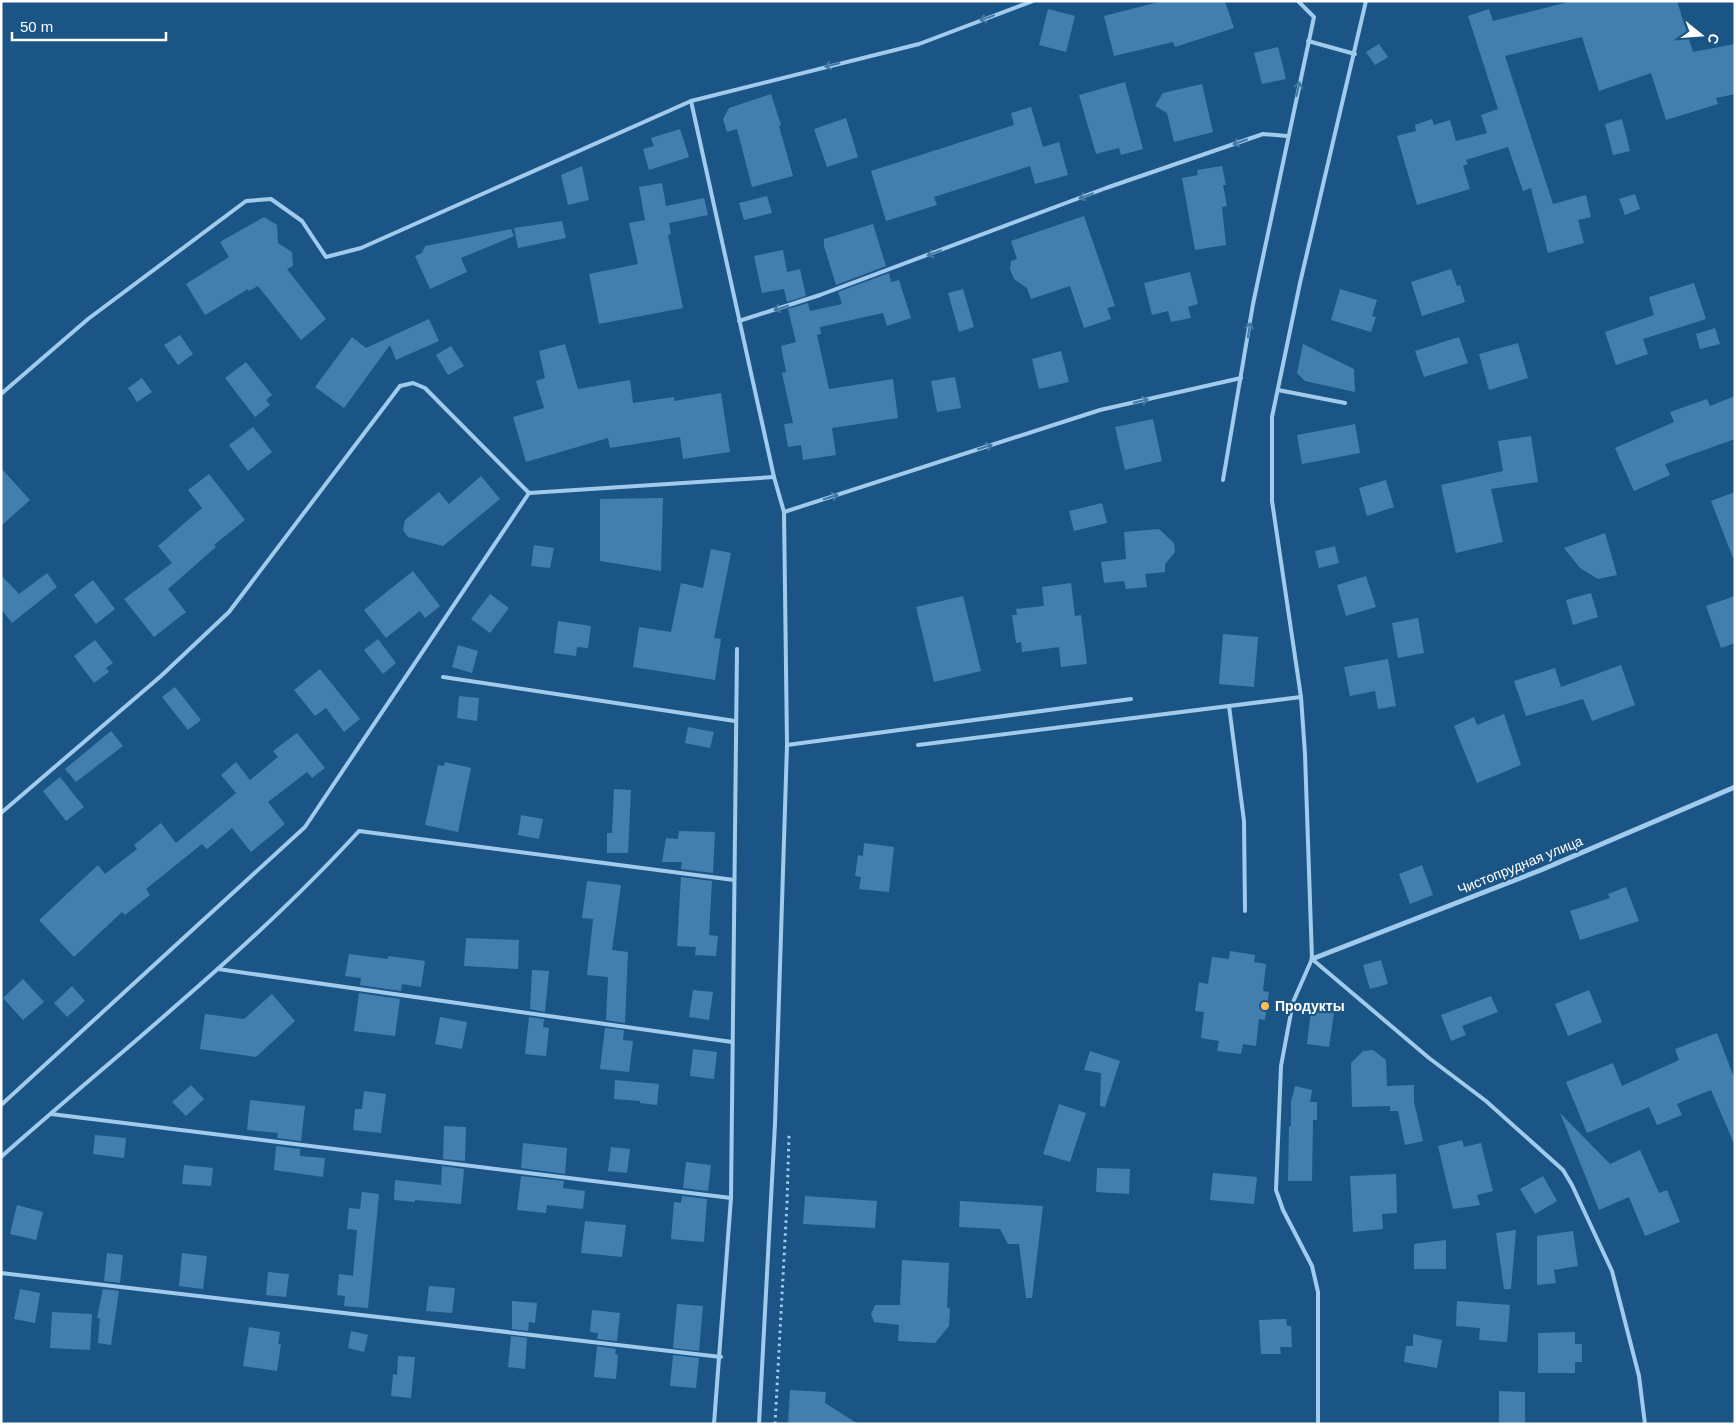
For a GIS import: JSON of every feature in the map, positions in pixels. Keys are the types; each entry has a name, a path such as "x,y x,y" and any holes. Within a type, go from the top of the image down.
{"street":[{"name":"Чистопрудная улица","path":"1312,959 1541,870 1735,786"}],"lane":[{"path":"1,394 88,319 246,201 271,200 302,221 326,257 340,254 361,248 691,101 919,44 1033,1"},
{"path":"1224,480 1253,304 1287,136 1314,17 1298,1"},
{"path":"1318,1424 1318,1292 1312,1266 1283,1210 1276,1190 1281,1066 1293,1002 1312,959 1305,754 1301,697 1272,501 1272,417 1298,290 1366,1"},
{"path":"1308,41 1355,54"},
{"path":"691,101 774,477 784,512 787,745 774,1124 759,1424"},
{"path":"739,321 820,295 1106,188 1263,134 1287,136"},
{"path":"784,512 1100,410 1241,378"},
{"path":"1,813 161,676 229,612 400,386 413,383 425,388 529,494 774,477"},
{"path":"1278,390 1344,403"},
{"path":"1,1106 305,828 529,494"},
{"path":"714,1424 732,1198 736,649"},
{"path":"443,677 735,721"},
{"path":"918,745 1301,697"},
{"path":"787,745 1131,698"},
{"path":"1228,706 1244,821 1245,911"},
{"path":"1,1157 218,969 326,867 359,831 734,880"},
{"path":"1312,959 1429,1058 1486,1101 1563,1170 1572,1185 1612,1271 1639,1376 1645,1424"},
{"path":"218,969 732,1042"},
{"path":"51,1114 732,1198"},
{"path":"1,1273 720,1357"}],"building":[{"path":"1163,1 1225,1 1234,28 1175,47 1173,42 1114,56 1104,16"},
{"path":"1572,1 1677,1 1693,52 1735,44 1735,94 1716,98 1718,104 1666,120 1651,73 1599,91 1582,37 1505,56 1553,204 1586,195 1591,217 1578,220 1584,243 1548,253 1531,188 1523,191 1508,147 1466,160 1468,164 1463,166 1470,189 1417,205 1397,136 1416,131 1415,125 1432,119 1434,125 1450,120 1456,141 1487,133 1481,115 1498,109 1468,16 1489,9 1493,21"},
{"path":"1048,9 1075,16 1066,52 1039,45"},
{"path":"1379,44 1388,57 1375,65 1366,52"},
{"path":"1278,47 1286,79 1262,84 1254,53"},
{"path":"1125,82 1143,149 1121,155 1119,148 1096,154 1079,95"},
{"path":"1202,84 1213,132 1174,142 1167,113 1155,106 1163,93"},
{"path":"771,94 781,125 779,126 793,176 752,187 737,129 727,132 723,119 729,108"},
{"path":"1031,107 1043,147 1059,142 1068,175 1035,184 1030,166 934,197 937,205 886,221 871,171 1014,125 1011,113"},
{"path":"846,118 858,157 827,167 814,129"},
{"path":"1622,119 1630,151 1613,155 1605,124"},
{"path":"680,129 689,157 649,170 643,149 654,146 651,138"},
{"path":"582,166 589,200 568,205 561,175"},
{"path":"1222,166 1226,185 1223,185 1227,206 1222,207 1226,245 1195,250 1182,178 1198,175 1197,170"},
{"path":"662,183 666,206 704,198 708,215 669,223 671,234 668,235 683,308 599,324 589,274 638,264 629,223 645,220 639,187"},
{"path":"1635,194 1640,209 1625,215 1619,199"},
{"path":"767,196 772,213 744,220 739,203"},
{"path":"1084,216 1115,306 1107,308 1111,319 1084,328 1070,286 1031,299 1027,288 1014,279 1010,269 1011,261 1017,259 1011,241"},
{"path":"264,217 277,225 278,243 292,252 293,266 287,269 326,319 301,340 258,286 249,291 248,289 205,315 186,284 229,257 220,242"},
{"path":"562,221 566,238 518,248 514,228"},
{"path":"873,224 886,266 836,285 824,246 824,239"},
{"path":"511,229 514,236 461,258 467,272 430,289 415,256 422,253 425,246"},
{"path":"783,250 787,272 800,269 806,296 787,302 784,289 762,293 754,256"},
{"path":"1451,269 1457,286 1460,285 1465,302 1422,316 1411,282"},
{"path":"1190,272 1198,304 1188,307 1191,318 1171,322 1168,311 1152,315 1144,283"},
{"path":"889,273 891,282 899,280 911,318 887,326 883,313 820,327 821,334 817,335 829,389 893,379 898,418 832,428 836,455 803,460 801,445 788,447 784,424 793,423 782,373 786,372 781,346 796,342 788,309 808,303 810,311 842,304 838,292"},
{"path":"1694,283 1706,319 1643,339 1648,354 1616,365 1605,332 1654,315 1649,297"},
{"path":"963,289 974,327 959,332 948,293"},
{"path":"1340,289 1377,300 1372,316 1376,317 1371,332 1331,320"},
{"path":"429,319 439,341 396,360 390,345 344,408 315,387 352,337 366,348"},
{"path":"1715,328 1720,344 1700,349 1696,334"},
{"path":"180,335 193,354 178,365 164,345"},
{"path":"1459,337 1468,363 1424,377 1415,351"},
{"path":"1518,343 1528,378 1489,390 1479,354"},
{"path":"565,344 578,389 630,380 633,403 674,397 674,401 721,393 730,452 683,459 680,437 610,448 608,438 526,462 513,417 544,408 536,381 545,378 539,351"},
{"path":"1303,344 1354,369 1355,392 1305,381 1297,373"},
{"path":"451,346 464,366 448,375 436,355"},
{"path":"1061,351 1069,382 1039,389 1032,359"},
{"path":"246,362 272,395 266,400 270,405 255,417 225,378"},
{"path":"955,377 961,408 937,412 931,381"},
{"path":"142,378 152,392 137,402 128,388"},
{"path":"1735,396 1735,439 1665,464 1670,475 1634,491 1615,448 1674,422 1670,412 1707,399 1710,406"},
{"path":"1153,419 1162,461 1125,470 1115,427"},
{"path":"1355,424 1360,453 1302,464 1297,435"},
{"path":"253,427 272,452 248,471 229,445"},
{"path":"1531,436 1538,482 1491,489 1503,542 1456,553 1441,485 1503,471 1498,441"},
{"path":"1,468 30,500 1,526"},
{"path":"209,474 245,520 214,545 216,547 168,589 186,612 154,637 124,599 172,563 158,546 202,508 188,490"},
{"path":"481,476 500,499 443,546 408,537 403,530 405,520 439,492 449,504"},
{"path":"1386,480 1394,507 1367,516 1359,488"},
{"path":"1735,492 1735,558 1733,558 1711,501"},
{"path":"663,498 661,571 600,561 600,499"},
{"path":"1102,503 1107,523 1074,531 1069,511"},
{"path":"1159,529 1174,543 1175,552 1165,564 1165,572 1145,574 1147,587 1126,589 1124,581 1104,583 1101,562 1126,559 1124,532"},
{"path":"1605,533 1617,575 1598,579 1580,568 1564,548"},
{"path":"534,545 554,548 550,568 531,566"},
{"path":"1335,546 1339,563 1319,568 1315,551"},
{"path":"711,549 731,553 714,638 721,639 715,680 633,667 639,627 671,632 681,583 703,588"},
{"path":"413,571 440,606 425,618 420,611 386,638 364,610"},
{"path":"47,573 57,587 12,623 1,609 1,575 19,594"},
{"path":"1366,576 1376,607 1346,616 1337,585"},
{"path":"93,580 115,609 96,624 74,595"},
{"path":"1071,583 1075,616 1081,615 1087,664 1061,667 1059,647 1022,652 1021,642 1016,643 1012,615 1017,615 1016,609 1044,606 1042,587"},
{"path":"1591,593 1598,617 1573,625 1566,600"},
{"path":"490,594 509,608 490,633 471,619"},
{"path":"963,596 981,671 934,682 916,607"},
{"path":"1735,596 1735,643 1721,648 1706,606"},
{"path":"1418,618 1424,653 1398,658 1392,623"},
{"path":"558,621 591,626 588,648 577,647 576,656 554,653"},
{"path":"1223,634 1258,637 1254,687 1219,684"},
{"path":"378,639 396,663 383,674 364,650"},
{"path":"95,640 113,663 106,668 109,672 94,683 74,656"},
{"path":"458,645 478,651 472,673 452,667"},
{"path":"1388,659 1396,706 1378,709 1375,691 1350,696 1344,667"},
{"path":"1621,665 1635,705 1592,721 1583,699 1526,716 1514,681 1555,668 1561,687"},
{"path":"320,669 360,719 344,732 326,708 315,716 294,690"},
{"path":"175,687 201,720 188,730 162,697"},
{"path":"459,696 479,698 477,721 457,718"},
{"path":"1504,714 1521,765 1477,783 1454,726 1474,717 1477,725"},
{"path":"688,727 714,732 710,748 685,743"},
{"path":"111,731 123,746 76,782 65,769"},
{"path":"297,733 325,768 312,778 307,772 268,802 285,824 251,852 232,828 207,849 202,844 146,889 150,895 125,915 122,912 74,957 39,920 98,865 105,874 137,849 134,845 161,823 176,843 236,793 221,775 236,762 250,780 278,757 273,751"},
{"path":"445,762 471,768 458,832 425,825 438,765 444,766"},
{"path":"60,777 84,807 66,821 43,791"},
{"path":"614,789 631,790 628,853 607,853 607,833 612,833"},
{"path":"521,815 543,819 539,839 518,835"},
{"path":"679,831 715,832 713,873 681,869 682,862 662,862 666,838 678,839"},
{"path":"864,843 894,847 889,892 859,889 861,877 855,876 858,855 863,856"},
{"path":"1422,865 1433,895 1410,904 1399,874"},
{"path":"681,877 712,881 709,935 718,936 716,956 695,955 696,947 677,946"},
{"path":"587,881 621,885 612,950 628,952 625,1023 606,1020 608,977 587,975 593,919 582,918"},
{"path":"1626,887 1639,921 1580,940 1570,911 1610,898 1608,894"},
{"path":"466,938 519,940 518,969 464,966"},
{"path":"1230,951 1255,955 1254,962 1266,964 1263,991 1269,992 1265,1020 1259,1019 1256,1046 1243,1044 1241,1054 1217,1051 1219,1041 1201,1038 1204,1012 1195,1011 1199,982 1208,984 1212,957 1229,959"},
{"path":"349,954 388,959 388,956 425,961 421,987 402,984 401,991 360,985 361,978 345,976"},
{"path":"1381,960 1388,984 1370,989 1363,965"},
{"path":"532,970 549,971 545,1012 530,1009"},
{"path":"23,979 44,1002 23,1020 3,998"},
{"path":"72,986 85,1001 67,1017 54,1003"},
{"path":"693,990 713,992 709,1020 689,1017"},
{"path":"1589,990 1602,1022 1568,1036 1555,1004"},
{"path":"359,993 400,999 395,1036 354,1031"},
{"path":"272,994 295,1021 256,1057 200,1049 205,1014 244,1019"},
{"path":"1491,996 1498,1012 1462,1026 1466,1035 1451,1041 1441,1015"},
{"path":"1311,1010 1334,1013 1329,1047 1307,1044"},
{"path":"440,1017 467,1022 462,1049 435,1044"},
{"path":"529,1017 544,1019 543,1027 549,1028 546,1056 525,1054"},
{"path":"605,1028 624,1030 623,1040 633,1041 629,1072 600,1069"},
{"path":"1717,1033 1735,1080 1735,1146 1711,1090 1677,1104 1682,1115 1657,1125 1649,1107 1587,1133 1566,1082 1613,1063 1622,1086 1679,1060 1675,1049"},
{"path":"693,1049 717,1052 714,1079 690,1076"},
{"path":"1373,1050 1386,1060 1387,1086 1414,1085 1414,1102 1423,1141 1405,1145 1398,1111 1390,1111 1390,1106 1352,1107 1351,1063 1363,1051"},
{"path":"1090,1051 1120,1061 1105,1107 1100,1106 1101,1073 1084,1070"},
{"path":"615,1080 659,1084 657,1105 640,1103 640,1101 614,1099"},
{"path":"191,1085 204,1099 186,1116 172,1102"},
{"path":"1295,1086 1312,1090 1310,1102 1317,1102 1317,1120 1313,1120 1312,1181 1288,1181 1289,1126 1291,1126 1291,1102"},
{"path":"364,1091 386,1094 381,1133 353,1130 355,1109 362,1109"},
{"path":"250,1100 305,1106 301,1141 277,1138 278,1133 247,1130"},
{"path":"1059,1104 1086,1113 1070,1162 1043,1154"},
{"path":"1560,1113 1610,1164 1640,1150 1659,1193 1667,1190 1680,1222 1645,1236 1629,1197 1599,1210"},
{"path":"444,1126 466,1127 465,1161 443,1159"},
{"path":"95,1135 126,1138 124,1158 93,1154"},
{"path":"1462,1140 1464,1147 1481,1143 1493,1191 1477,1195 1480,1205 1453,1209 1438,1146"},
{"path":"523,1143 567,1148 565,1174 521,1168"},
{"path":"276,1146 300,1149 300,1156 325,1158 323,1177 274,1170"},
{"path":"611,1147 630,1149 627,1173 608,1171"},
{"path":"686,1162 711,1165 708,1191 683,1188"},
{"path":"184,1165 213,1168 211,1186 182,1184"},
{"path":"442,1166 464,1169 461,1204 394,1200 395,1180 441,1185"},
{"path":"1097,1168 1130,1169 1129,1194 1096,1192"},
{"path":"1213,1173 1257,1177 1254,1204 1210,1200"},
{"path":"1396,1174 1397,1213 1382,1214 1383,1229 1353,1232 1350,1176"},
{"path":"521,1176 564,1181 563,1188 585,1191 583,1209 547,1205 546,1213 517,1210"},
{"path":"1543,1176 1557,1201 1535,1214 1520,1189"},
{"path":"362,1192 379,1194 368,1308 344,1306 345,1296 337,1295 339,1274 353,1276 357,1230 347,1229 349,1208 360,1209"},
{"path":"682,1196 707,1199 704,1242 671,1239 674,1202 681,1203"},
{"path":"805,1196 877,1201 875,1228 803,1224"},
{"path":"960,1201 1043,1206 1032,1298 1026,1298 1019,1244 1008,1244 1000,1229 959,1227"},
{"path":"17,1205 43,1212 36,1240 10,1234"},
{"path":"585,1221 626,1225 622,1257 581,1253"},
{"path":"1516,1230 1511,1289 1504,1289 1496,1233"},
{"path":"1573,1231 1578,1266 1554,1270 1556,1283 1537,1285 1537,1236"},
{"path":"1446,1240 1446,1269 1414,1269 1414,1244"},
{"path":"107,1253 123,1255 120,1283 104,1281"},
{"path":"182,1253 207,1256 203,1289 179,1286"},
{"path":"902,1260 949,1263 947,1307 950,1309 949,1326 935,1343 898,1341 899,1325 874,1322 871,1314 875,1305 900,1305"},
{"path":"268,1272 289,1274 286,1297 266,1295"},
{"path":"429,1286 455,1288 452,1313 426,1311"},
{"path":"20,1289 40,1293 35,1323 14,1319"},
{"path":"103,1289 119,1291 111,1345 98,1343 100,1318 97,1318"},
{"path":"512,1301 537,1303 535,1323 529,1322 528,1331 512,1329"},
{"path":"1457,1301 1510,1305 1507,1342 1479,1340 1480,1328 1456,1326"},
{"path":"677,1304 703,1306 699,1351 673,1348"},
{"path":"592,1310 620,1313 617,1341 597,1339 598,1333 590,1332"},
{"path":"52,1312 92,1314 90,1350 50,1348"},
{"path":"1286,1319 1287,1326 1291,1326 1292,1347 1280,1347 1281,1354 1261,1354 1259,1320"},
{"path":"249,1327 280,1332 278,1344 281,1344 277,1371 243,1366"},
{"path":"351,1331 368,1335 364,1352 348,1348"},
{"path":"1575,1332 1575,1344 1582,1344 1582,1362 1575,1362 1575,1373 1538,1373 1538,1333"},
{"path":"1413,1334 1442,1340 1437,1368 1404,1362 1406,1346 1413,1346"},
{"path":"511,1336 527,1338 525,1369 508,1367"},
{"path":"597,1346 616,1349 615,1354 618,1355 616,1379 594,1377"},
{"path":"673,1355 699,1358 696,1388 670,1386"},
{"path":"398,1356 415,1357 411,1398 391,1396 393,1374 397,1375"},
{"path":"790,1390 826,1392 825,1403 858,1424 788,1424"},
{"path":"1499,1391 1525,1392 1525,1424 1499,1424"}],"place":[{"name":"Продукты","path":"1265,1006"}]}
